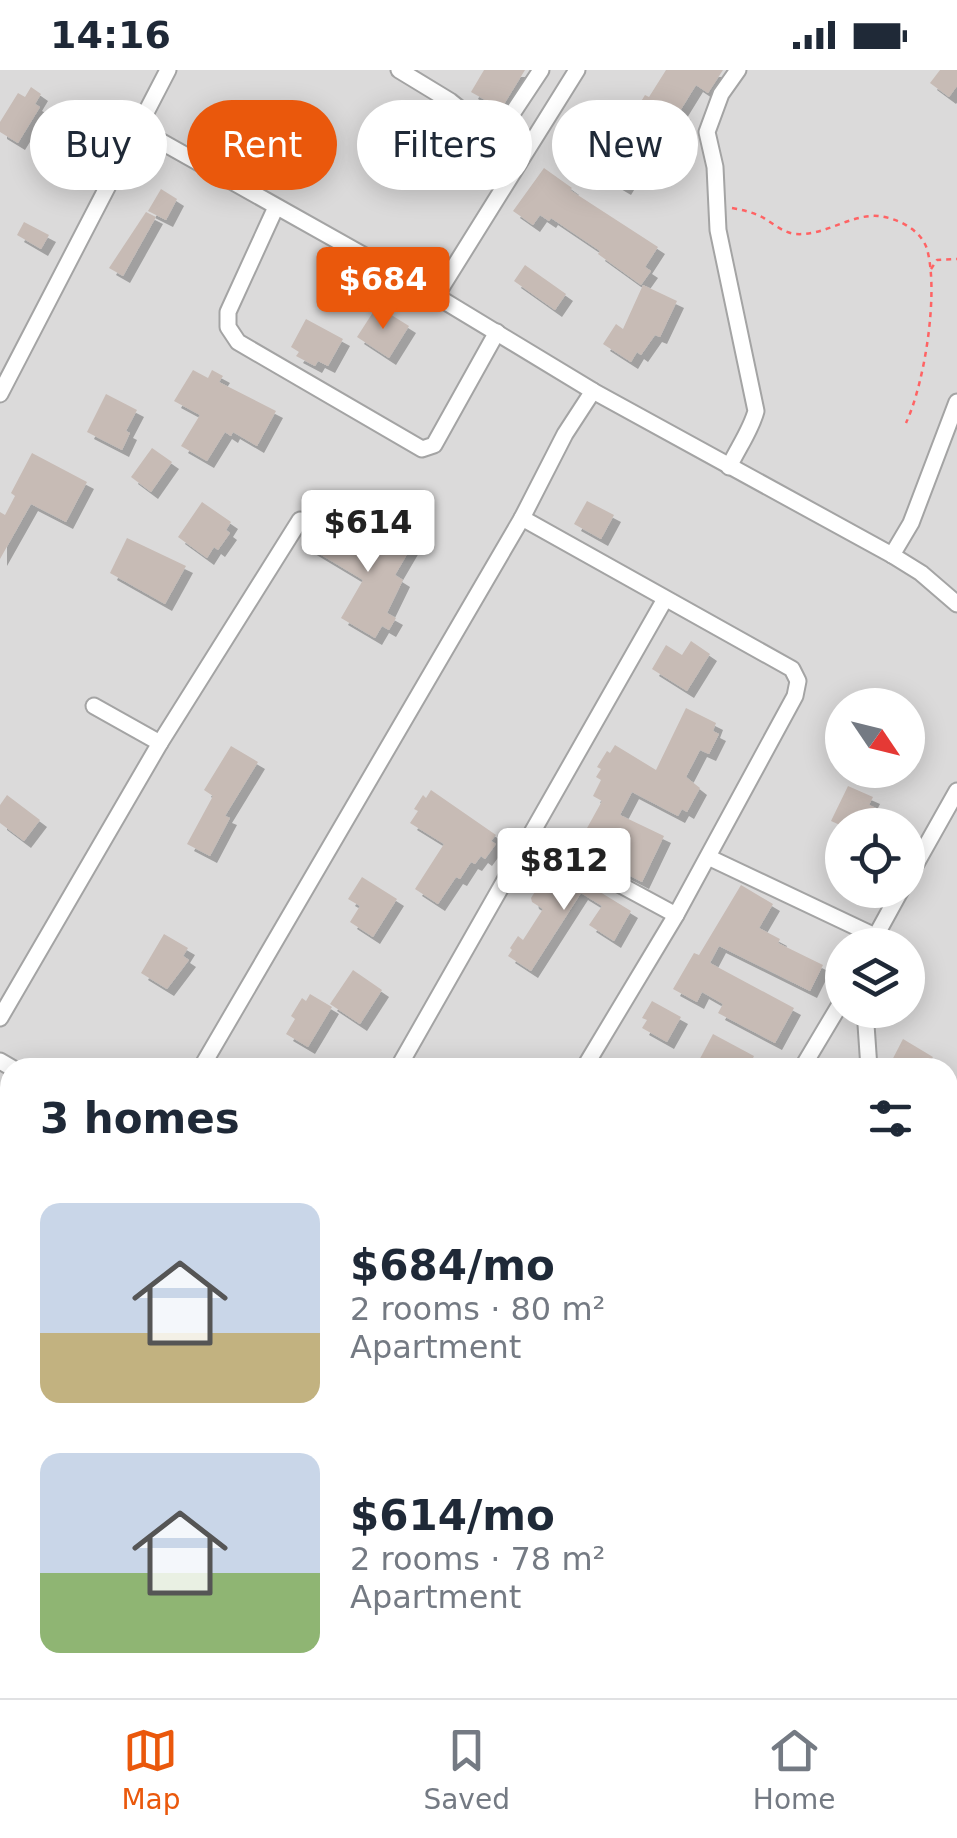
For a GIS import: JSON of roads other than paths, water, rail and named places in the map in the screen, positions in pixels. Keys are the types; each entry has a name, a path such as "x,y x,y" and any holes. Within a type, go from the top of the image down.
{"street":[{"path":"152,100 168,70"},
{"path":"399,70 448,100"},
{"path":"522,100 542,70"},
{"path":"532,139 576,70"},
{"path":"729,467 756,411 718,230 714,167 707,132 721,94 738,70"},
{"path":"167,145 436,296 592,391 892,555 957,604"},
{"path":"0,394 105,190"},
{"path":"436,296 500,190"},
{"path":"276,207 228,312 228,327 238,342 253,352 422,449 434,445 496,332"},
{"path":"207,1058 592,391"},
{"path":"892,555 911,523 957,402"},
{"path":"522,518 792,669 798,681 795,696 708,857 590,1058"},
{"path":"0,1018 160,743 300,520"},
{"path":"404,1058 665,599"},
{"path":"94,706 160,743"},
{"path":"925,849 955,798"},
{"path":"530,836 676,915"},
{"path":"708,857 849,928"},
{"path":"808,1058 826,1028"},
{"path":"866,1028 868,1058"}]}
